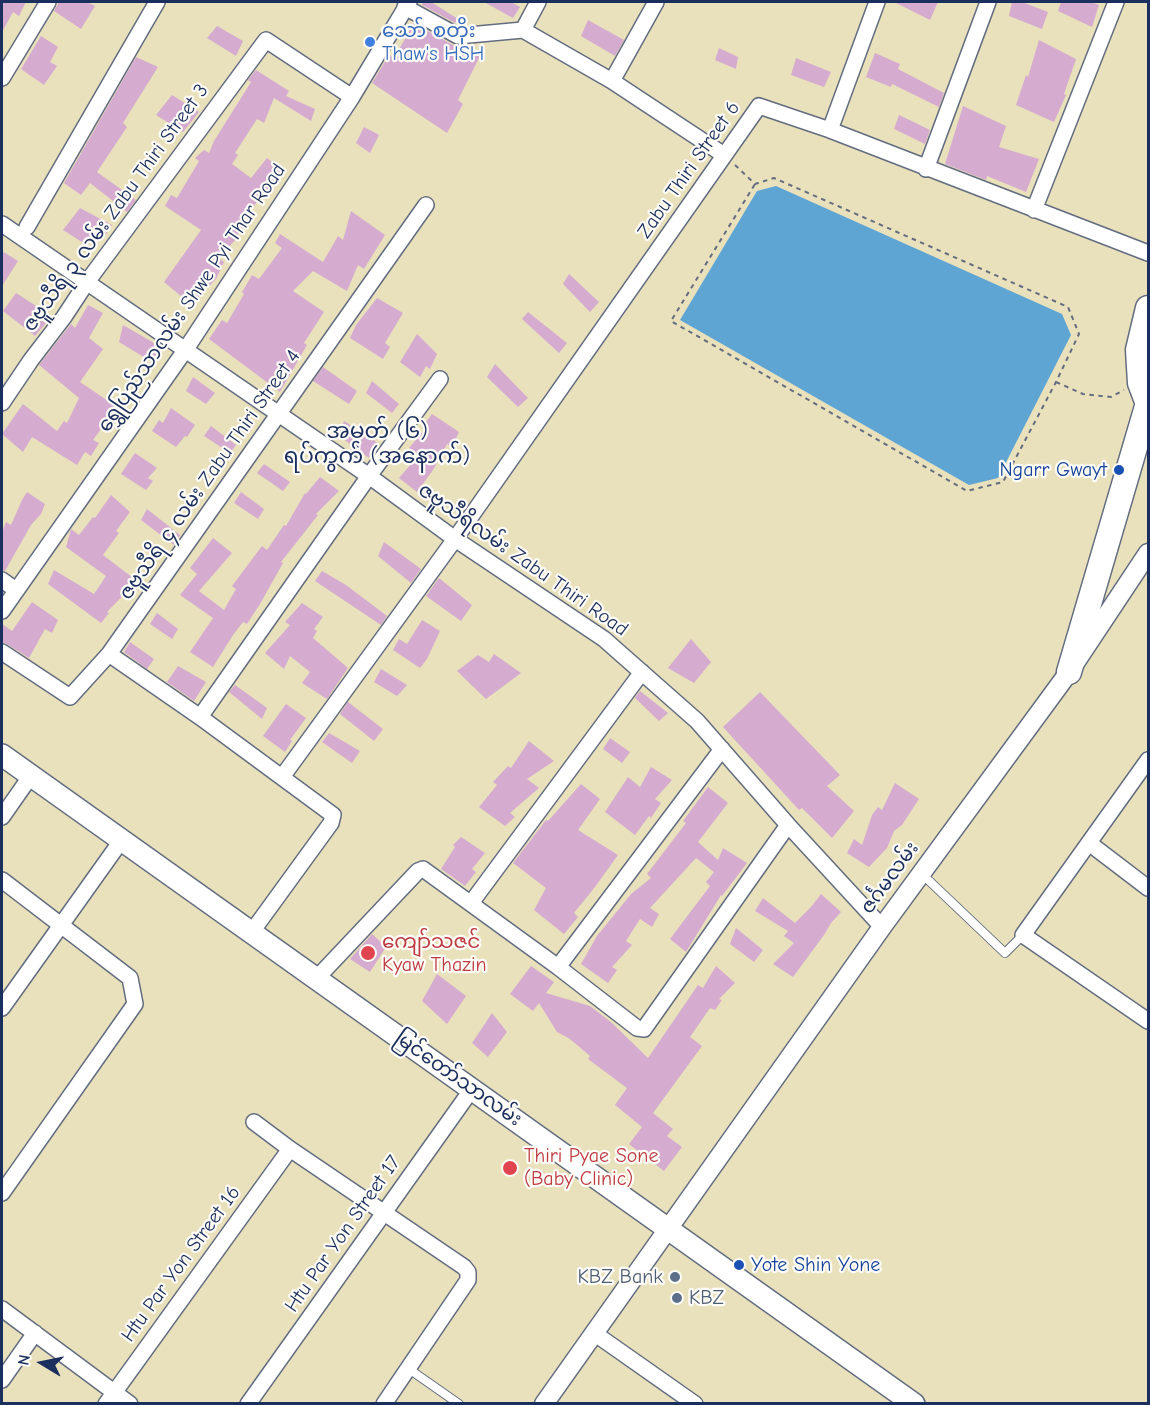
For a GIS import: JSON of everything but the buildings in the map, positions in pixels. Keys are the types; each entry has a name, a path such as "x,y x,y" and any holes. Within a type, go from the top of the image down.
{"main road":[{"path":"1069,672 1145,396 1138,350 1149,308"},
{"name":"မြင်တော်သာလမ်း","path":"2,755 914,1404"}],"street":[{"path":"2,78 48,2"},
{"path":"27,227 157,2"},
{"path":"523,30 538,2"},
{"path":"612,81 656,2"},
{"path":"830,130 877,2"},
{"path":"926,168 988,2"},
{"path":"1034,210 1116,2"},
{"path":"407,4 458,36 523,30 612,81 724,155"},
{"name":"ရွှေပြည်သာလမ်း Shwe Pyi Thar Road","path":"2,611 186,349 352,98 407,4"},
{"name":"ဇဗူသီရိ ၃ လမ်း Zabu Thiri Street 3","path":"2,403 87,282 266,40 352,98"},
{"name":"Zabu Thiri Street 6","path":"282,777 455,539 759,106 830,130 1149,253"},
{"name":"ဇဗူသီရိ ၄ လမ်း Zabu Thiri Street 4","path":"2,652 70,697 109,654 426,205"},
{"name":"ဇဗူသီရိလမ်း Zabu Thiri Road","path":"2,224 369,476 455,539 604,639 697,721 882,927"},
{"path":"200,717 440,379"},
{"name":"ဇင်္ဂမလမ်း","path":"544,1404 882,927 1069,672 1149,553"},
{"path":"2,580 16,590"},
{"path":"109,654 200,717 333,816 331,823 251,933"},
{"path":"471,903 642,672"},
{"path":"558,967 722,749"},
{"path":"1149,760 1023,935 1149,1022"},
{"path":"2,817 30,777"},
{"path":"316,979 418,871 423,869 558,967 637,1028 644,1029 788,825"},
{"path":"2,1008 121,841"},
{"path":"1089,843 1149,888"},
{"path":"2,880 130,978 135,1004 2,1194"},
{"name":"Htu Par Yon Street 17","path":"248,1404 472,1089"},
{"path":"254,1122 468,1272 468,1281 384,1404"},
{"name":"Htu Par Yon Street 16","path":"110,1398 290,1149"},
{"path":"2,1309 35,1333 110,1398 130,1404"},
{"path":"2,1380 35,1333"},
{"path":"594,1333 695,1404"}],"lane":[{"path":"921,873 1005,953 1023,935"},
{"path":"409,1369 459,1404"}],"path":[{"path":"724,155 755,184"},
{"path":"774,178 1068,307 1079,334 1056,382 1003,482 967,491 671,321 755,184 774,178"},
{"path":"1056,382 1083,394 1111,397 1145,396"}],"water":[{"path":"776,186 1062,314 1071,335 998,478 969,485 680,320 757,191"}],"place":[{"name":"သော် စတိုး Thaw's HSH","path":"370,42"},
{"name":"Ngarr Gwayt","path":"1119,470"},
{"name":"ကျော်သဇင် Kyaw Thazin","path":"368,953"},
{"name":"Thiri Pyae Sone (Baby Clinic)","path":"510,1168"},
{"name":"Yote Shin Yone","path":"739,1265"},
{"name":"KBZ Bank","path":"675,1277"},
{"name":"KBZ","path":"677,1298"}],"district":[{"name":"အမှတ် (၆) ရပ်ကွက် (အနောက်)","path":"377,444"}]}
